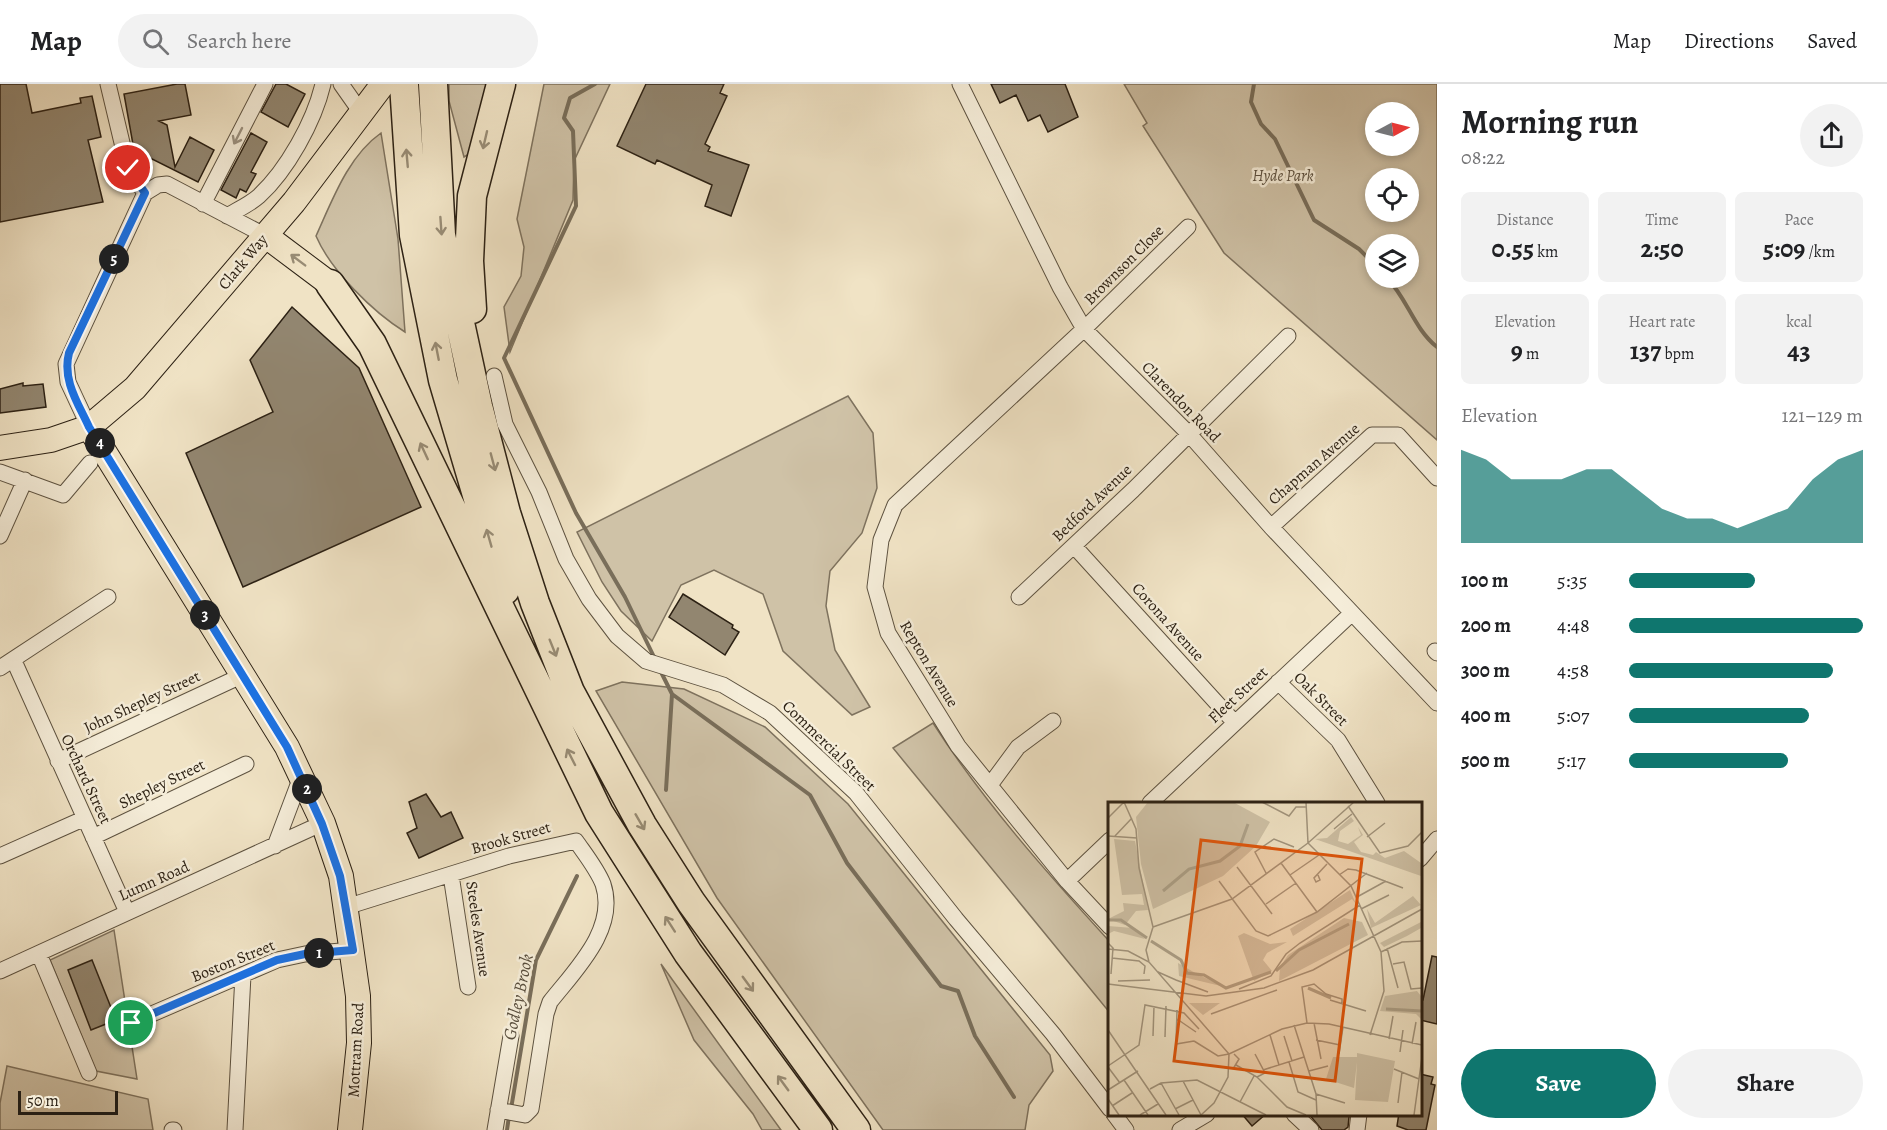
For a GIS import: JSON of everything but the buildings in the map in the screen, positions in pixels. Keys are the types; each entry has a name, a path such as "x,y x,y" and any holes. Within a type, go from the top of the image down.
{"highway":[{"path":"404,84 414,235 443,380 530,675"},
{"path":"433,84 441,235 478,406 506,513 535,603 570,692 642,825 690,902 856,1130"},
{"path":"478,406 469,261 469,221 472,196 501,84"},
{"path":"330,285 372,344 530,675 605,823 688,952 818,1130"}],"main road":[{"name":"Clark Way","path":"89,427 135,388 266,236 380,87"},
{"path":"266,236 330,285"},
{"path":"0,448 51,440 89,427"},
{"name":"Mottram Road","path":"89,427 287,747 322,824 340,876 353,950 358,996 359,1043 350,1130"}],"street":[{"path":"108,84 128,168 145,193"},
{"path":"203,204 265,84"},
{"path":"227,216 258,197 290,158 317,109 323,84"},
{"path":"341,84 360,111"},
{"name":"Clarendon Road","path":"960,84 1060,287 1084,329 1189,434 1271,527 1437,703"},
{"path":"89,427 68,382 66,364 145,193 158,185 167,184 266,236"},
{"name":"Brownson Close","path":"1084,329 1188,227"},
{"name":"Repton Avenue","path":"1084,329 895,505 880,540 875,587 888,633 958,746 1067,881 1108,925"},
{"name":"Bedford Avenue","path":"1019,597 1288,336"},
{"name":"Commercial Street","path":"494,376 505,424 539,492 566,560 589,599 617,636 646,661 723,685 770,713 856,793 956,920 1053,1034 1108,1106"},
{"name":"Chapman Avenue","path":"1271,527 1372,435 1398,435 1437,478"},
{"path":"0,472 63,495 90,463"},
{"path":"0,536 25,480"},
{"name":"Corona Avenue","path":"1074,546 1235,723"},
{"path":"7,665 108,597"},
{"name":"Fleet Street","path":"1151,802 1352,613"},
{"name":"Orchard Street","path":"7,665 57,761 127,912"},
{"name":"John Shepley Street","path":"57,761 241,676"},
{"name":"Oak Street","path":"1278,682 1338,740 1376,802"},
{"path":"990,785 1018,747 1053,721"},
{"name":"Shepley Street","path":"93,837 246,764"},
{"path":"275,846 302,777"},
{"path":"0,856 83,819"},
{"name":"Lumn Road","path":"0,971 322,824"},
{"name":"Brook Street","path":"346,907 509,856 576,841 602,882 605,893 604,921 598,938 550,1002 546,1014 531,1109 525,1115 500,1111"},
{"path":"1067,881 1108,842"},
{"name":"Steeles Avenue","path":"451,875 468,987"},
{"name":"Boston Street","path":"131,1023 277,960 305,954 353,950"},
{"path":"39,954 89,1073"},
{"path":"235,1130 243,975"},
{"path":"495,1130 511,1036"},
{"path":"1115,1115 1126,1130"},
{"path":"1187,1129 1204,1115"},
{"path":"1296,1115 1311,1130"},
{"path":"1357,1130 1359,1115"}],"green space":[{"path":"449,84 489,84 469,154 464,157 449,101"},
{"path":"544,84 610,84 574,161 573,200 510,352 504,307 521,276 524,247 517,219"},
{"name":"Hyde Park","path":"1124,84 1437,84 1437,440 1224,253 1143,126 1147,123"},
{"path":"381,133 398,239 405,332 354,290 332,263 316,236 350,166 369,143"},
{"path":"848,396 873,433 877,488 862,533 830,571 826,606 835,650 870,707 852,715 783,651 763,594 714,570 681,585 652,641 621,611 602,582 577,532"},
{"path":"622,682 684,689 765,727 848,804 1050,1055 1053,1071 1029,1105 1025,1130 883,1130 717,898 596,691"},
{"path":"933,723 994,808 1039,863 1108,940 1108,1011 893,748"},
{"path":"114,930 137,1079 96,1071 50,960"},
{"path":"661,964 781,1130 762,1130 753,1114 694,1040"},
{"path":"7,1066 148,1099 153,1130 0,1130 0,1103"}],"waterway":[{"path":"595,84 570,98 564,118 573,131 576,206 504,358 576,513 625,597 655,659"},
{"path":"1254,84 1251,102 1261,124 1275,139 1314,220 1365,255"},
{"path":"1395,288 1416,323 1437,347"},
{"path":"661,672 672,694 810,795 847,863 941,986 958,991 975,1036 1014,1097"},
{"name":"Godley Brook","path":"666,790 672,694"},
{"name":"Godley Brook","path":"511,1109 536,960 577,876"},
{"name":"Godley Brook","path":"507,1130 509,1116"}],"route":[{"path":"128,168 145,193 69,353 66,364 68,382 89,427 287,747 322,824 340,876 353,950 305,954 277,960 131,1023"}]}
